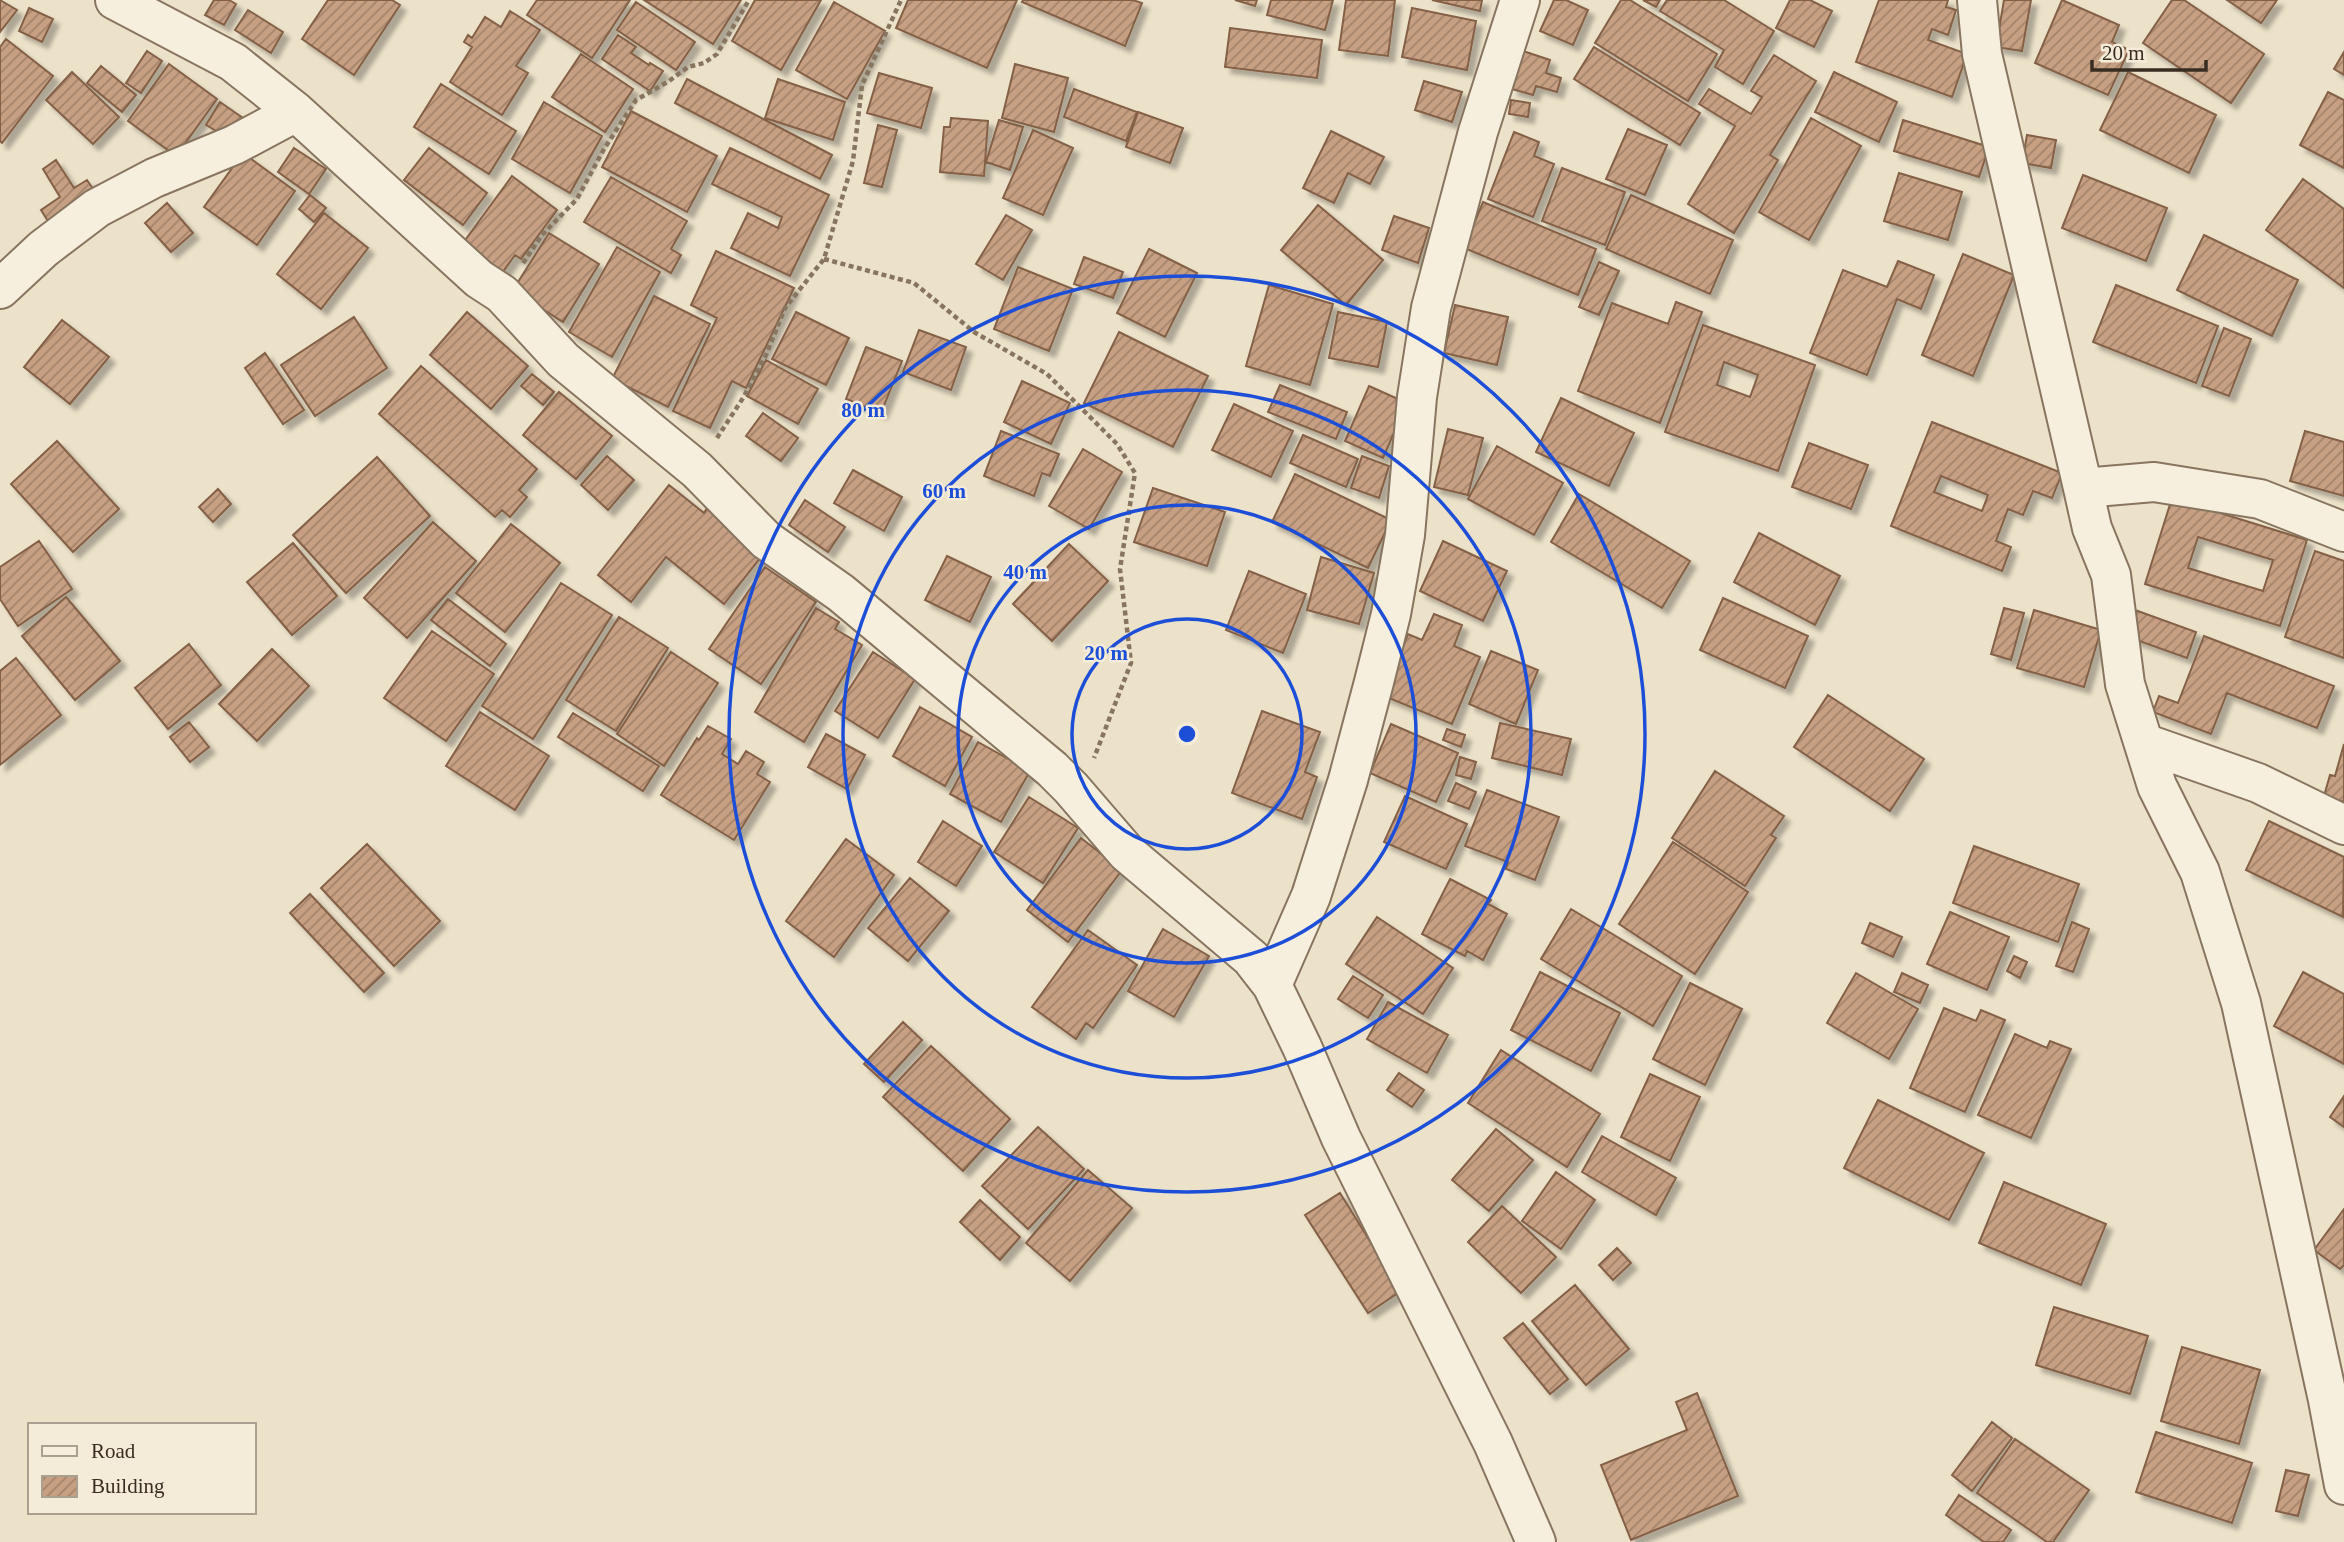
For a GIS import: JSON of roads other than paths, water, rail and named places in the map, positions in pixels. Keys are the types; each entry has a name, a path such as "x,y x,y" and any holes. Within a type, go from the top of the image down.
{"street":[{"path":"115,0 233,62 296,112 480,279 502,294 564,360 697,470 766,540 841,593 891,637 1005,728 1071,788 1127,853 1251,958 1272,985 1303,1047 1341,1138 1493,1443 1536,1542"},
{"path":"1272,985 1311,896 1348,780 1391,614 1405,535 1417,397 1431,308 1478,132 1520,0"},
{"path":"1977,0 1982,54 2092,528 2111,575 2125,684 2157,786 2200,872 2241,1003 2328,1400 2344,1485"},
{"path":"0,289 43,249 97,208 154,178 234,145 296,112"},
{"path":"2083,488 2154,482 2260,499 2344,532"},
{"path":"2144,743 2258,783 2344,825"}]}
